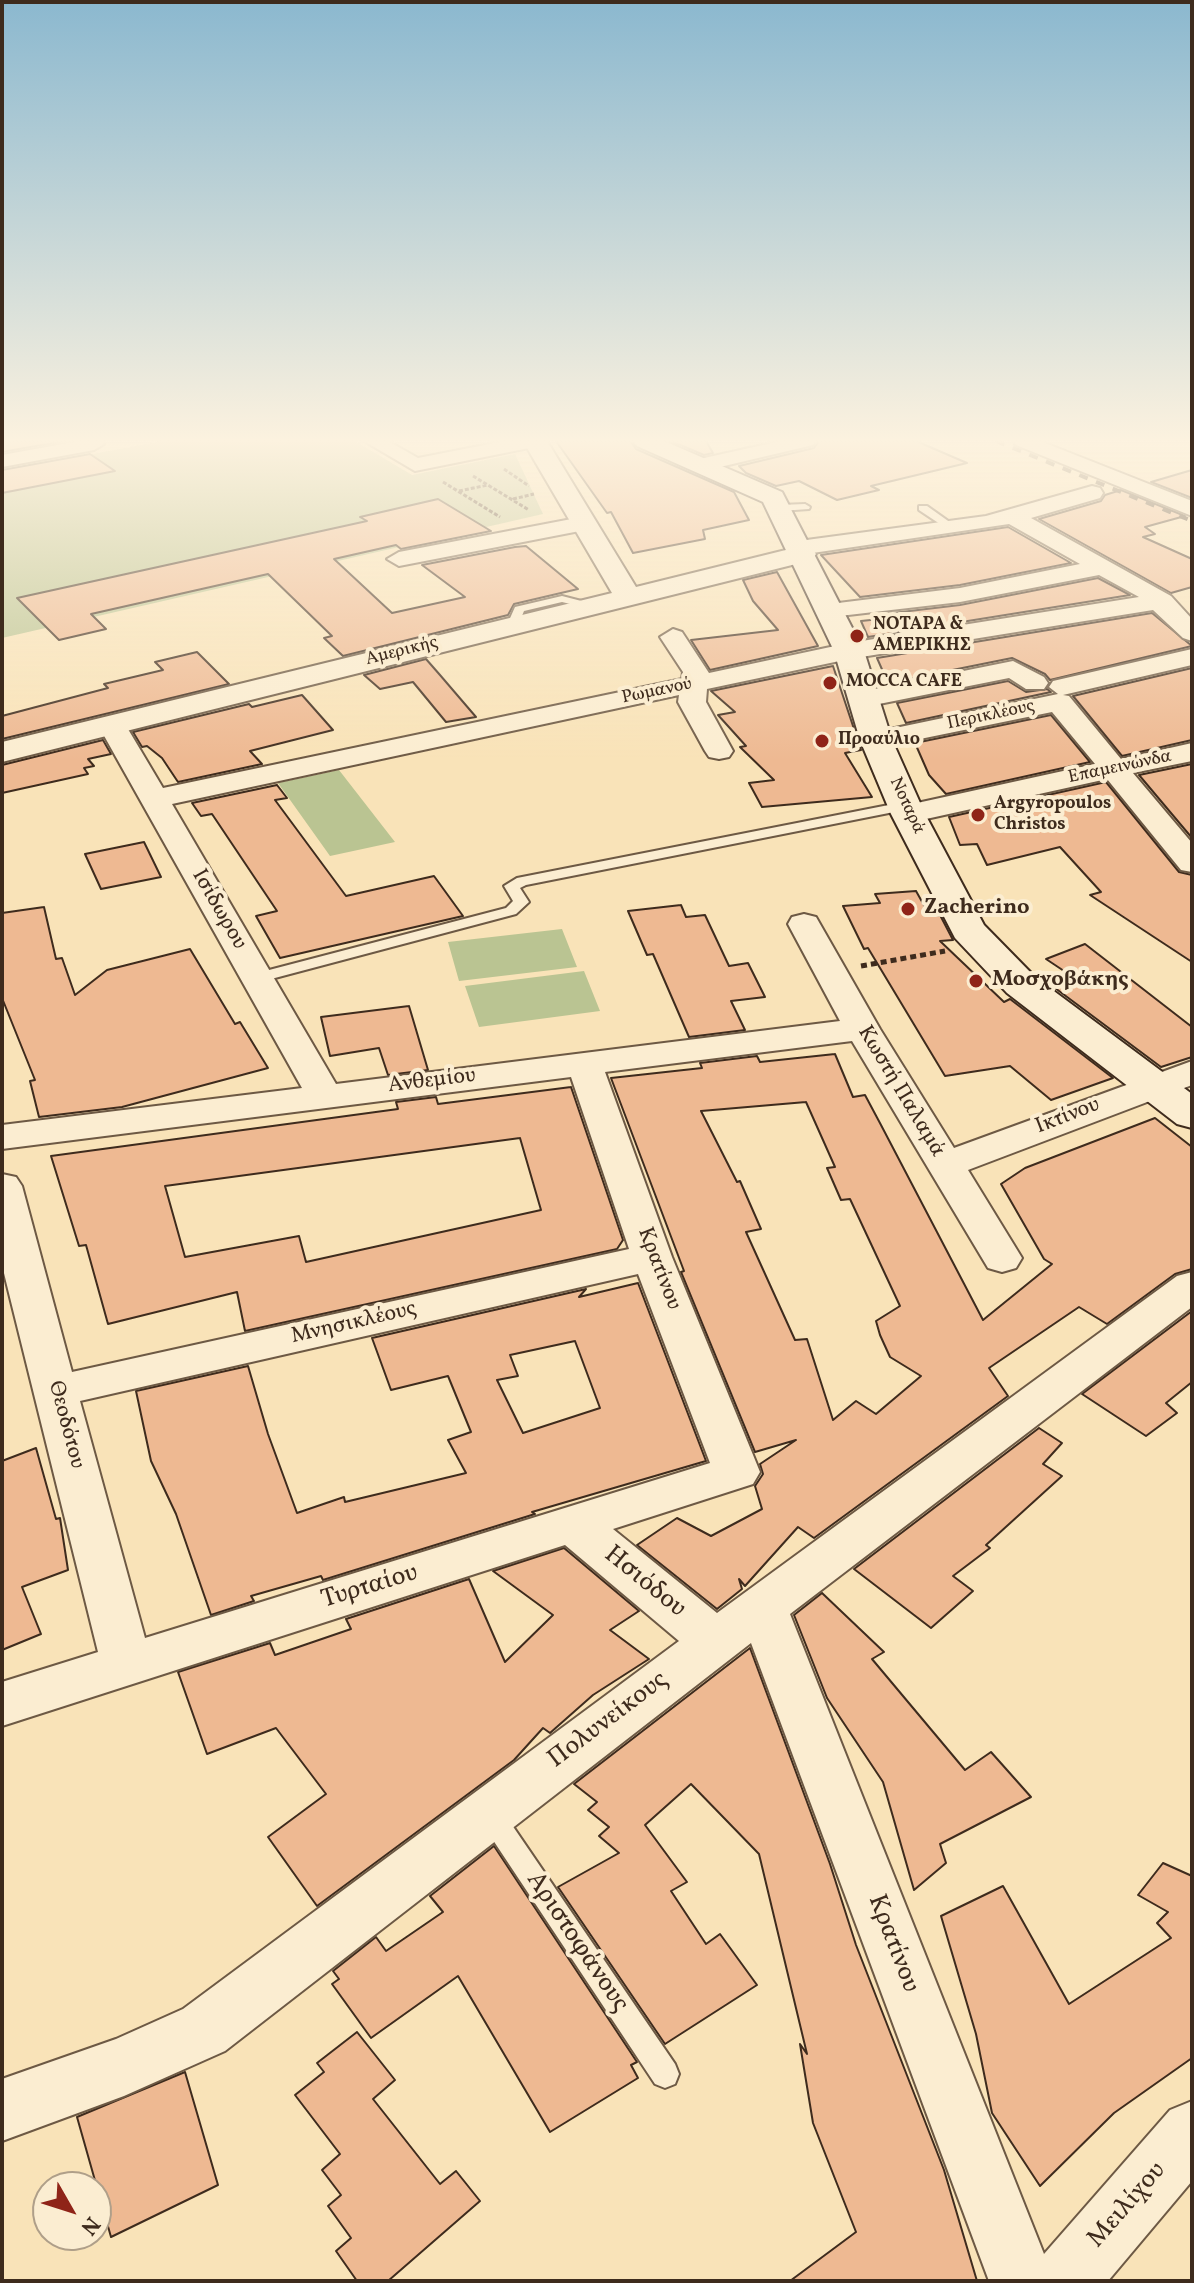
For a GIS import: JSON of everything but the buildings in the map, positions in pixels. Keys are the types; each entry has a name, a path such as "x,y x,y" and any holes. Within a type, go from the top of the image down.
{"main road":[{"path":"597,548 628,596"},
{"name":"Νοταρά","path":"800,548 849,651 876,740 906,810 968,930 1021,985 1192,1115"},
{"name":"Αμερικής","path":"2,752 801,551"}],"street":[{"path":"399,559 459,548"},
{"path":"801,551 824,548"},
{"path":"1067,548 1162,601 1192,633"},
{"path":"831,610 975,593 1101,567"},
{"name":"Ρωμανού","path":"154,799 849,651 1162,601"},
{"path":"673,637 696,672 692,702 719,751"},
{"name":"Περικλέους","path":"876,740 1042,685 1192,657"},
{"path":"864,699 1042,685 1117,769 1192,863"},
{"name":"Ισίδωρου","path":"112,725 324,1095"},
{"name":"Επαμεινώνδα","path":"906,810 1192,752"},
{"name":"Κωστή Παλαμά","path":"804,924 862,1029 1002,1258"},
{"name":"Ανθεμίου","path":"2,1137 862,1029"},
{"name":"Κρατίνου","path":"584,1063 652,1257 737,1472"},
{"name":"Ικτίνου","path":"945,1165 1151,1084 1192,1072"},
{"name":"Θεοδότου","path":"2,1186 127,1665"},
{"name":"Μνησικλέους","path":"56,1391 652,1257"},
{"name":"Πολυνείκους","path":"2,2110 124,2066 204,2030 309,1955 488,1812 715,1641 1192,1286"},
{"name":"Τυρταίου","path":"2,1704 737,1472"},
{"name":"Ησιόδου","path":"573,1524 715,1641"},
{"name":"Κρατίνου","path":"762,1606 1022,2281"},
{"name":"Μειλίχου","path":"1065,2281 1192,2132"}],"lane":[{"path":"256,978 511,911 521,902 512,886 522,881 906,810"},
{"name":"Αριστοφάνους","path":"488,1812 665,2074"}],"path":[{"path":"829,971 982,945"}],"green space":[{"path":"2,548 397,548 2,638"},
{"path":"339,770 395,842 330,856 278,783"},
{"path":"562,929 577,967 459,981 448,942"},
{"path":"584,971 600,1011 479,1027 465,986"}],"place":[{"name":"ΝΟΤΑΡΑ & ΑΜΕΡΙΚΗΣ","path":"857,636"},
{"name":"MOCCA CAFE","path":"830,683"},
{"name":"Προαύλιο","path":"822,741"},
{"name":"Argyropoulos Christos","path":"978,815"},
{"name":"Zacherino","path":"908,909"},
{"name":"Μοσχοβάκης","path":"976,981"}]}
